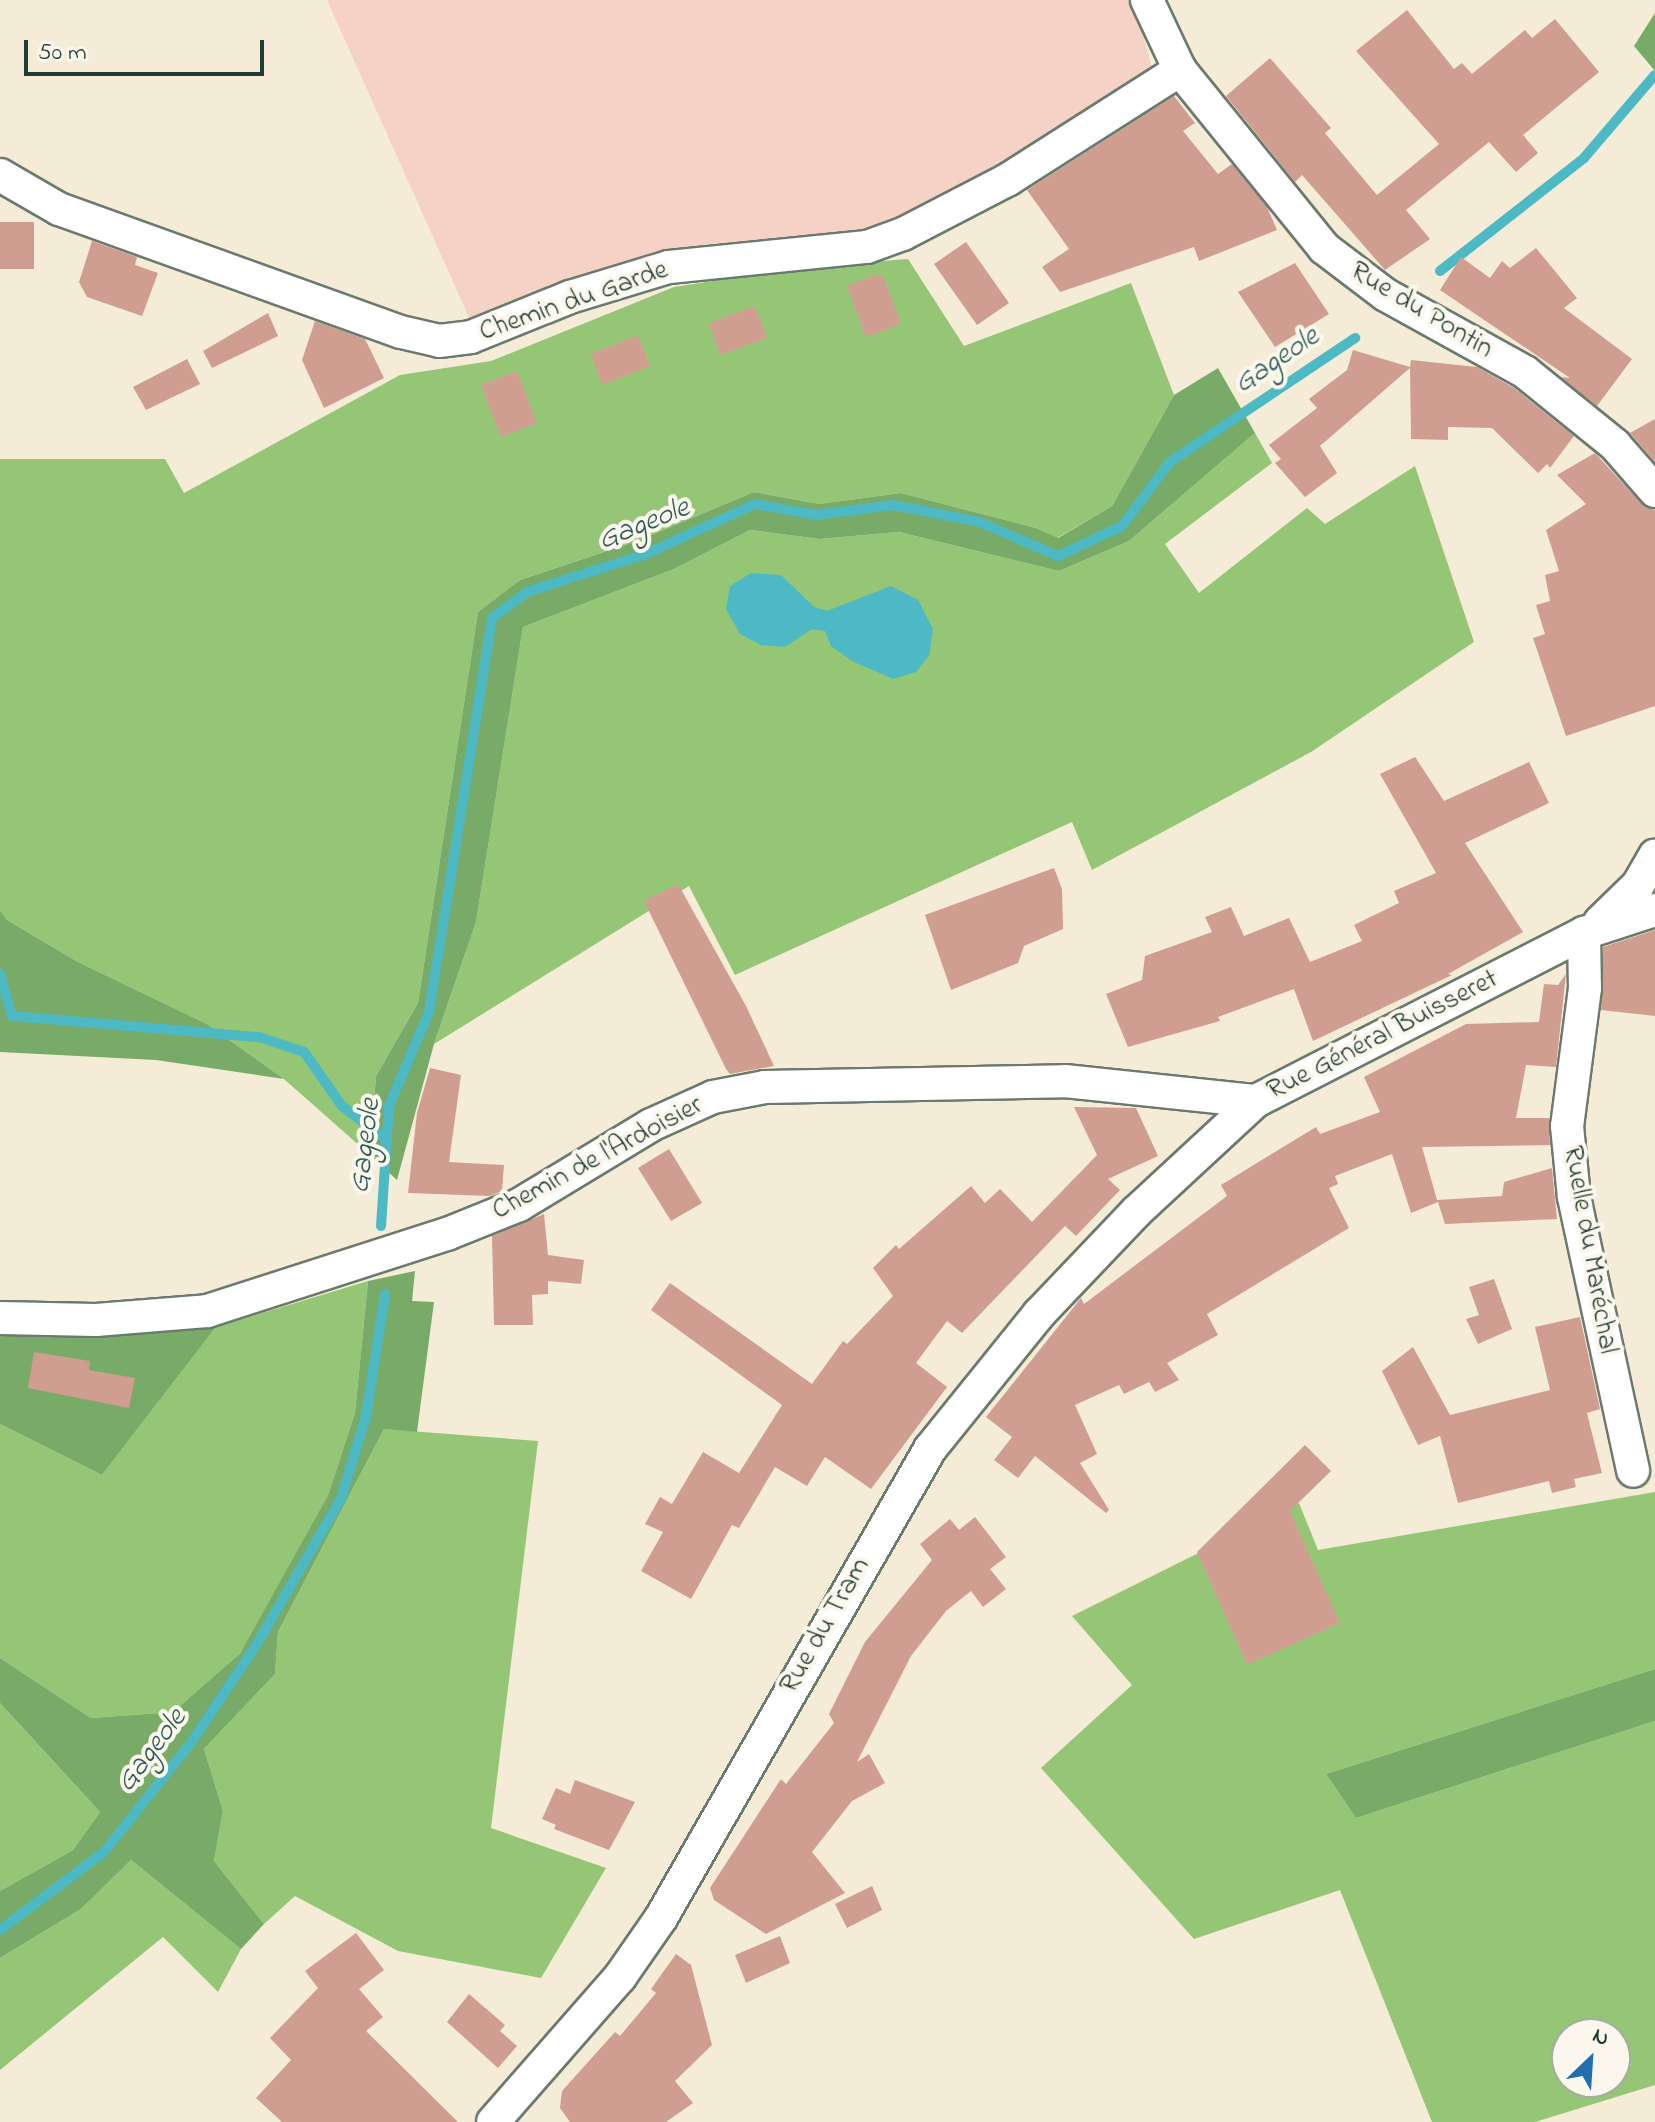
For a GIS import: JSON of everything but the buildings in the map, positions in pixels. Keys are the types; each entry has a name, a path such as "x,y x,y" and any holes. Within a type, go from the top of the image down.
{"street":[{"name":"Rue du Pontin","path":"1147,0 1180,70 1268,183 1347,270 1525,372 1615,445 1655,491"},
{"name":"Chemin du Garde","path":"0,175 59,209 386,327 439,341 471,337 570,297 669,267 867,247 903,234 1009,179 1180,70"},
{"path":"1584,933 1614,913 1655,856"},
{"path":"1584,933 1655,910"},
{"name":"Rue Général Buisseret","path":"1196,1158 1256,1101 1584,933"},
{"name":"Ruelle du Maréchal","path":"1584,933 1585,988 1567,1126 1574,1197 1633,1471"},
{"name":"Chemin de l'Ardoisier","path":"0,1318 96,1320 207,1311 447,1234 519,1205 651,1125 713,1097 765,1087 1065,1081 1256,1101"},
{"name":"Rue du Tram","path":"493,2122 620,1977 661,1918 930,1449 1039,1314 1196,1158"}],"shaded area":[{"path":"327,0 1133,0 1153,71 891,234 707,244 616,267 476,333"}],"green space":[{"path":"1655,13 1655,71 1634,46"},
{"path":"908,259 964,346 1131,283 1174,395 1112,506 1057,538 1036,528 901,493 819,504 754,492 637,541 520,580 478,612 418,1003 376,1076 370,1155 284,1079 207,1024 78,962 7,920 0,910 0,459 165,459 184,493 400,375 491,361 674,287 802,267"},
{"path":"1218,368 1255,433 1129,541 1059,571 899,532 819,539 750,530 674,569 523,627 476,922 434,1044 397,1180 370,1155 376,1076 418,1003 478,612 520,580 637,541 754,492 819,504 901,493 1036,528 1058,538 1112,506 1174,395"},
{"path":"1255,433 1272,463 1165,544 1199,593 1307,508 1325,524 1415,466 1474,642 1311,752 1092,870 1072,822 735,975 689,886 434,1044 476,922 523,627 674,569 750,530 819,539 899,532 1059,571 1129,541"},
{"path":"0,910 7,920 78,962 207,1024 284,1079 156,1060 0,1052"},
{"path":"415,1271 412,1301 434,1302 417,1432 384,1429 278,1632 275,1674 204,1749 223,1811 214,1861 264,1924 241,1949 131,1860 81,1909 0,1958 0,1891 73,1850 100,1812 0,1703 0,1658 91,1718 173,1712 240,1654 328,1495 355,1413 368,1281"},
{"path":"368,1281 355,1413 328,1495 241,1654 173,1712 91,1718 0,1658 0,1424 102,1475 216,1327"},
{"path":"216,1327 102,1475 0,1424 0,1333 116,1335"},
{"path":"384,1429 538,1441 491,1828 606,1868 541,1978 398,1951 295,1896 264,1924 214,1861 223,1811 204,1749 275,1674 278,1632"},
{"path":"1655,1492 1655,1669 1326,1774 1356,1818 1655,1721 1655,2085 1631,2092 1631,2018 1551,2018 1551,2098 1613,2098 1535,2122 1432,2122 1340,1890 1194,1939 1041,1768 1132,1685 1072,1616 1299,1503 1318,1550"},
{"path":"1655,1669 1655,1721 1356,1818 1326,1774"},
{"path":"0,1703 100,1812 73,1850 0,1891"},
{"path":"131,1860 241,1949 218,1992 163,1937 0,2070 0,1958 81,1909"}],"water":[{"path":"751,573 781,575 814,607 827,611 891,586 918,600 933,629 929,656 916,672 893,679 852,661 831,646 825,631 812,629 785,647 761,645 740,634 726,609 730,586"}],"waterway":[{"name":"Gageole","path":"1440,271 1584,158 1655,75"},
{"name":"Gageole","path":"381,1226 389,1106 429,1012 492,618 527,592 646,554 755,504 816,515 893,505 980,522 1058,556 1122,526 1170,462 1355,338"},
{"path":"0,974 12,1016 259,1037 304,1052 342,1106 387,1140"},
{"name":"Gageole","path":"0,1930 104,1852 193,1740 258,1642 341,1499 366,1416 385,1294"}]}
